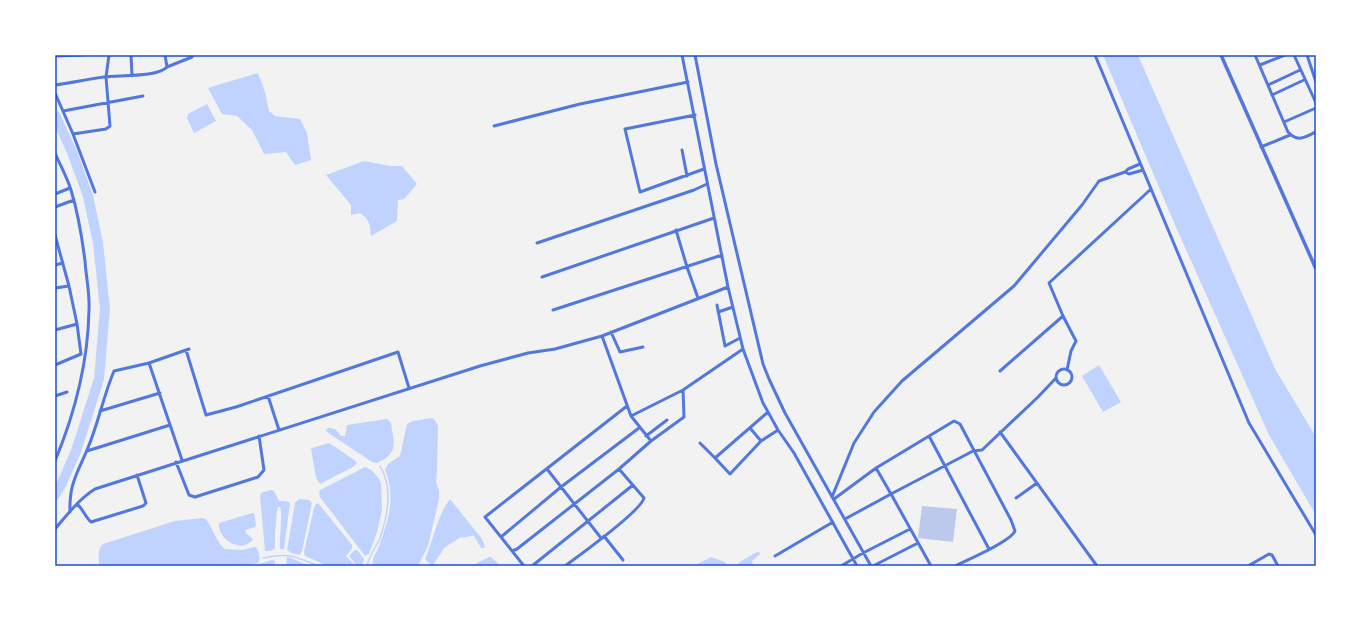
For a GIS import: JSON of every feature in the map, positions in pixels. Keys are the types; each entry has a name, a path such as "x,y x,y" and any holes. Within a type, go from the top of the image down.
{"street":[{"path":"55,56 82,55"},
{"path":"73,134 106,129 110,126 106,77 109,55"},
{"path":"131,55 132,76"},
{"path":"165,55 166,68"},
{"path":"682,55 728,287 743,349 763,403 778,430 794,453 857,566"},
{"path":"695,55 716,164 768,380 785,413 872,566 918,543"},
{"path":"1095,55 1250,422 1316,535"},
{"path":"1221,55 1316,269"},
{"path":"1255,55 1290,135 1297,139 1316,132"},
{"path":"1260,65 1285,55"},
{"path":"1294,55 1304,80 1316,103"},
{"path":"1307,55 1316,82"},
{"path":"55,86 106,77 132,76 163,71 166,68 192,57"},
{"path":"1268,85 1300,70"},
{"path":"1272,95 1304,80"},
{"path":"494,126 580,104 688,82"},
{"path":"55,93 73,134 94,192"},
{"path":"63,111 143,96"},
{"path":"1284,122 1316,108"},
{"path":"695,115 625,129 640,192 704,169"},
{"path":"1261,147 1290,135"},
{"path":"682,150 687,176"},
{"path":"55,153 74,200 82,242 90,309 86,354 73,411 55,461"},
{"path":"833,498 854,444 874,412 902,381 1014,286 1082,205 1099,181 1125,172 1128,169 1140,164"},
{"path":"1125,172 1129,174 1143,170"},
{"path":"537,243 694,190 707,184"},
{"path":"55,194 70,188"},
{"path":"1067,370 1071,351 1076,341 1063,316 1049,283 1151,189"},
{"path":"55,207 74,200"},
{"path":"542,277 714,218"},
{"path":"676,230 686,267 698,298"},
{"path":"55,235 69,286 77,324 81,354"},
{"path":"554,310 722,255"},
{"path":"1312,259 1316,257"},
{"path":"55,265 63,263"},
{"path":"55,288 69,286"},
{"path":"55,529 88,493 95,489 480,366 528,353 555,349 602,336 728,287"},
{"path":"717,305 726,346 740,338"},
{"path":"718,312 733,307"},
{"path":"1000,371 1063,316"},
{"path":"55,330 77,324"},
{"path":"611,332 620,352 643,347"},
{"path":"602,336 631,416 650,441"},
{"path":"70,512 70,492 78,468 87,451 114,371 149,363 187,349 206,415 236,407 398,352 410,388"},
{"path":"631,416 683,390 743,349"},
{"path":"55,365 81,354 86,354"},
{"path":"149,363 182,460"},
{"path":"845,519 974,451 982,450 1056,378 1057,373 1062,370 1067,370"},
{"path":"1056,378 1058,383 1063,385 1068,384 1072,380 1072,375 1067,370"},
{"path":"512,551 517,549 619,469 650,441 684,417 683,390"},
{"path":"55,396 67,392"},
{"path":"100,411 160,393"},
{"path":"268,396 279,430"},
{"path":"524,566 485,517 627,406"},
{"path":"715,458 768,412"},
{"path":"646,436 667,420"},
{"path":"833,498 876,468 954,421 960,424 1011,520 1015,531 1014,534 1001,544 955,566"},
{"path":"87,451 170,425"},
{"path":"501,537 561,487 639,428"},
{"path":"750,428 761,441"},
{"path":"700,443 730,474 761,441 778,430"},
{"path":"1000,432 1096,566"},
{"path":"176,462 189,496 195,497 258,477 264,470 259,436"},
{"path":"929,436 989,549"},
{"path":"876,468 931,566"},
{"path":"547,469 587,521 623,560"},
{"path":"565,566 603,537 638,508 643,502 644,498 619,469"},
{"path":"78,504 83,509 88,520 91,522 144,506 146,503 137,475"},
{"path":"1016,498 1037,482"},
{"path":"532,566 633,485"},
{"path":"775,556 833,522"},
{"path":"841,566 863,552 910,530"},
{"path":"1248,566 1269,554 1272,555 1278,566"}],"water":[{"path":"1103,55 1138,55 1275,369 1316,437 1316,515 1269,435 1175,225"},
{"path":"258,73 265,92 269,111 275,116 300,119 307,133 311,160 295,165 286,152 264,154 252,130 237,116 222,114 208,88"},
{"path":"207,104 216,121 194,133 187,118 188,114"},
{"path":"364,161 390,166 402,166 417,184 404,199 398,200 397,221 371,236 368,220 360,213 351,215 351,205 326,175"},
{"path":"1099,365 1121,402 1103,412 1082,376"},
{"path":"432,418 438,426 436,482 439,491 439,499 428,546 418,566 373,566 373,558 383,536 390,508 390,489 385,469 388,464 400,456 407,424 413,421"},
{"path":"387,419 391,423 394,442 393,447 389,455 377,463 372,462 326,430 328,428 332,428 341,436 345,436 347,425"},
{"path":"329,443 357,463 353,467 320,484 316,478 311,449"},
{"path":"365,467 374,473 381,483 382,510 377,532 369,554 365,556 320,497 319,493 320,490"},
{"path":"271,490 274,491 279,501 286,501 290,503 284,549 280,549 281,510 280,507 278,507 275,548 265,551 260,496 261,493"},
{"path":"299,499 309,500 312,503 300,555 291,553 287,550 295,503"},
{"path":"450,499 482,539 485,546 484,548 481,548 474,536 464,538 461,537 444,548 433,565 431,565 425,559 442,512"},
{"path":"318,503 352,545 352,549 346,556 356,566 328,566 305,556 304,552 314,508"},
{"path":"254,513 256,525 255,527 245,530 253,539 248,544 243,546 237,545 226,539 219,529 219,523"},
{"path":"202,518 206,519 220,544 225,549 243,550 256,547 259,555 258,563 243,566 99,566 99,551 103,544 175,521"},
{"path":"355,550 357,550 364,559 362,566 357,566 350,557"},
{"path":"757,552 760,554 752,561 753,566 735,566 743,560"},
{"path":"287,557 289,557 309,566 286,566"},
{"path":"489,557 501,566 471,566"},
{"path":"711,557 725,562 727,566 694,566"},
{"path":"272,560 275,561 275,566 252,566"}],"building":[{"path":"922,506 957,509 953,542 918,538"}],"waterway":[{"path":"55,115 72,152 88,196 98,243 105,309 99,379 76,451 55,495"},
{"path":"367,566 380,538 387,511 387,483 380,466"},
{"path":"263,558 279,555 292,556 319,566"}]}
